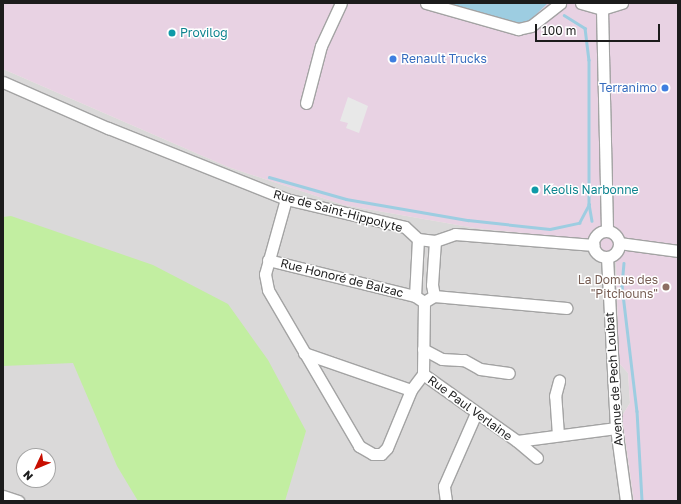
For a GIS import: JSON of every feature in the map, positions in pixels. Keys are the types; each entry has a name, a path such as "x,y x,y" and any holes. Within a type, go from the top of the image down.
{"street":[{"path":"306,103 321,46 341,3"},
{"path":"426,3 518,29 531,26 560,3"},
{"path":"580,3 602,9 622,3"},
{"path":"602,9 607,231"},
{"name":"Rue de Saint-Hippolyte","path":"3,82 108,128 286,199 405,227 418,238 435,241 455,234 594,245"},
{"path":"286,199 265,274 268,290 359,446 373,454 381,454 387,448 411,390 423,374 423,349 419,299 418,238"},
{"path":"607,231 614,234 619,243 617,251 607,257 599,255 594,245 596,237 607,231"},
{"path":"434,296 432,285 435,241"},
{"path":"619,243 678,251"},
{"name":"Avenue de Pech Loubat","path":"607,257 616,428 626,501"},
{"name":"Rue Honoré de Balzac","path":"268,260 419,299"},
{"path":"419,299 434,296 566,308"},
{"path":"423,349 442,359 464,360 480,369 509,373"},
{"path":"304,353 411,390"},
{"name":"Rue Paul Verlaine","path":"423,374 536,458"},
{"path":"558,435 554,396 559,381"},
{"path":"446,501 444,486 476,413"},
{"name":"Rue Paul Verlaine","path":"516,442 616,428"},
{"path":"3,496 18,501"}],"shaded area":[{"path":"3,3 678,3 678,501 634,501 622,416 630,403 628,373 619,363 616,263 589,240 475,228 344,205 228,167 3,69"},
{"path":"3,69 228,167 344,205 475,228 589,240 616,263 619,363 628,373 630,403 622,416 634,501 3,501"},
{"path":"348,97 368,106 359,133 346,128 348,123 340,121"}],"green space":[{"path":"11,216 153,265 228,304 268,360 306,431 285,501 138,501 117,466 73,363 3,366 3,217"}],"water":[{"path":"445,3 548,3 526,24 475,14"}],"waterway":[{"path":"564,15 585,28 589,60 589,204 592,221"},
{"path":"269,177 346,199 468,220 550,229 579,223 589,204"},
{"path":"624,263 622,286 637,411 642,501"}],"place":[{"name":"Provilog","path":"172,33"},
{"name":"Renault Trucks","path":"393,59"},
{"name":"Terranimo","path":"665,88"},
{"name":"Keolis Narbonne","path":"535,190"},
{"name":"La Domus des \"Pitchouns\"","path":"666,287"}]}
